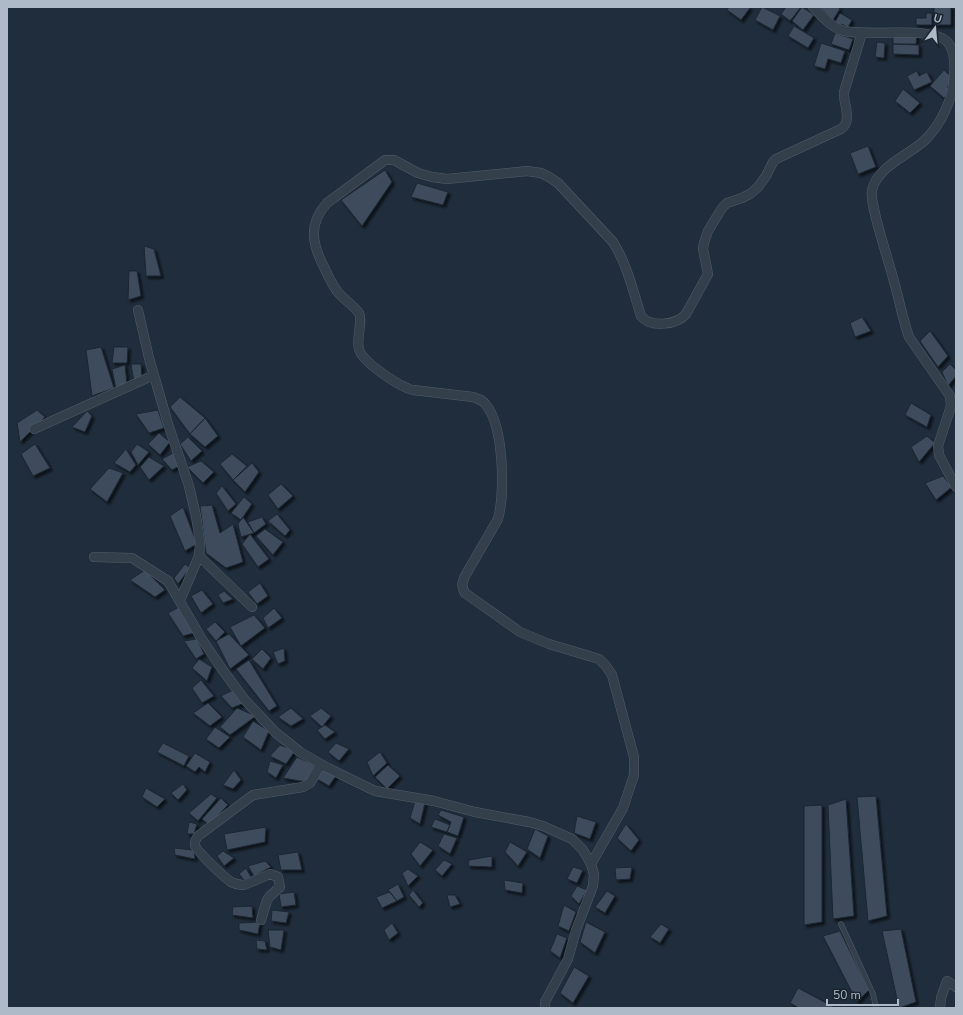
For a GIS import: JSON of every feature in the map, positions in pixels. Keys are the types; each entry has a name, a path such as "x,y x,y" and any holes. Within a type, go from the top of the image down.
{"street":[{"path":"813,7 828,22 839,30 855,33 926,33 940,37 950,44 955,63 955,83 949,102 931,134 924,142 885,169 875,182 871,194 905,327 909,336 950,396 951,406 940,440 938,452 956,487"},
{"path":"591,864 623,808 634,775 634,757 612,675 599,659 520,632 466,593 462,588 462,583 465,576 498,519 500,512 502,479 499,437 491,413 481,400 473,397 407,388 375,368 362,357 359,349 358,333 361,317 338,292 318,254 313,230 321,210 327,203 385,160 394,160 418,173 432,178 447,179 527,171 541,173 558,183 613,242 622,258 641,316 644,320 653,324 676,321 686,314 708,274 703,249 704,243 708,231 724,204 750,194 758,187 776,159 842,129 846,125 847,117 843,96 862,33"},
{"path":"138,310 168,424 189,486 200,542 199,556 180,600"},
{"path":"34,429 154,375"},
{"path":"94,556 127,557 138,561 168,581 201,638 244,699 275,732 300,752 374,791 434,801 475,812 543,826 572,839 583,850 591,864 594,874 594,886 576,930 568,959 545,1002 545,1008"},
{"path":"199,556 252,607"},
{"path":"261,920 267,900 280,887 278,877 270,874 244,885 232,882 200,852 195,846 195,840 198,836 253,795 303,787 307,785 321,764"},
{"path":"940,1008 941,998 947,981 956,987"}],"lane":[{"path":"841,924 871,990 876,1008"}],"building":[{"path":"729,7 750,8 741,20 727,10"},
{"path":"762,7 780,16 773,30 755,20"},
{"path":"786,7 801,7 790,21 781,14"},
{"path":"802,7 814,15 803,30 792,21"},
{"path":"820,7 838,7 840,9 833,20"},
{"path":"934,7 951,7 951,25 934,25"},
{"path":"840,13 852,20 848,27 841,24 840,27 834,24"},
{"path":"926,13 932,13 932,25 916,25 916,18 926,18"},
{"path":"794,26 814,38 808,48 788,36"},
{"path":"835,33 853,39 849,50 831,44"},
{"path":"893,35 917,35 916,44 893,44"},
{"path":"877,42 885,43 884,58 875,57"},
{"path":"821,43 845,51 841,63 828,59 825,69 814,66"},
{"path":"893,44 919,45 919,55 893,54"},
{"path":"944,70 954,79 947,87 951,90 944,98 930,86"},
{"path":"917,71 919,76 927,72 932,82 914,90 907,76"},
{"path":"903,89 920,103 910,113 895,101"},
{"path":"868,146 876,167 858,174 850,153"},
{"path":"385,170 392,182 362,226 341,200"},
{"path":"417,183 448,192 443,205 411,197"},
{"path":"144,246 154,249 161,276 146,276"},
{"path":"129,271 137,271 141,296 128,300"},
{"path":"862,317 871,331 855,337 850,323"},
{"path":"930,331 948,356 938,367 920,341"},
{"path":"101,347 114,388 92,396 86,350"},
{"path":"114,347 128,347 127,363 112,363"},
{"path":"131,364 141,364 142,378 134,382"},
{"path":"950,364 956,370 956,376 948,386 942,372"},
{"path":"125,365 127,384 116,389 112,369"},
{"path":"180,397 205,418 190,434 170,407"},
{"path":"911,403 931,415 927,427 905,415"},
{"path":"37,410 45,417 20,442 17,423"},
{"path":"158,410 164,428 149,433 136,414"},
{"path":"87,411 92,416 85,432 72,427"},
{"path":"205,418 218,436 205,447 190,434"},
{"path":"159,433 170,442 160,455 148,444"},
{"path":"927,436 935,443 919,462 911,447"},
{"path":"188,437 202,451 191,461 180,444"},
{"path":"35,444 50,468 33,476 21,454"},
{"path":"137,444 149,452 138,465 131,452"},
{"path":"126,449 136,465 130,472 114,463"},
{"path":"173,453 181,465 172,470 162,459"},
{"path":"232,454 247,466 233,480 220,464"},
{"path":"149,457 164,466 149,480 140,467"},
{"path":"201,461 214,472 203,483 187,467"},
{"path":"252,463 259,472 245,492 233,480"},
{"path":"109,468 123,473 107,502 90,489"},
{"path":"943,476 952,487 936,500 925,483"},
{"path":"281,484 293,496 278,509 268,495"},
{"path":"222,486 236,504 228,511 216,493"},
{"path":"244,497 252,504 241,520 231,513"},
{"path":"212,505 220,533 233,524 243,562 226,568 206,553 200,506"},
{"path":"183,507 197,544 185,551 170,516"},
{"path":"277,514 290,530 285,536 268,521"},
{"path":"243,517 254,533 241,537 238,524"},
{"path":"262,517 266,524 254,533 248,522"},
{"path":"265,529 283,542 273,555 256,536"},
{"path":"250,534 269,559 258,567 242,544"},
{"path":"185,564 190,568 178,584 174,578"},
{"path":"145,570 165,590 155,597 130,580"},
{"path":"260,583 268,596 257,604 248,592"},
{"path":"202,590 213,604 201,613 191,596"},
{"path":"224,591 233,599 223,603 218,595"},
{"path":"179,607 194,633 183,636 168,613"},
{"path":"274,608 282,618 268,628 263,618"},
{"path":"254,615 265,628 241,646 230,627"},
{"path":"215,622 225,632 216,641 206,629"},
{"path":"229,634 249,655 230,669 216,641"},
{"path":"197,639 204,654 196,659 184,641"},
{"path":"284,648 285,661 278,664 273,652"},
{"path":"262,649 271,658 263,669 252,659"},
{"path":"199,659 212,667 207,681 192,668"},
{"path":"249,660 277,706 269,711 236,669"},
{"path":"201,680 214,696 202,703 192,688"},
{"path":"235,689 244,703 232,708 221,696"},
{"path":"208,703 222,717 210,726 193,713"},
{"path":"237,708 256,716 230,735 220,727"},
{"path":"291,708 303,719 291,726 278,717"},
{"path":"321,708 331,716 322,727 310,716"},
{"path":"253,721 269,731 261,750 243,737"},
{"path":"325,725 335,732 325,739 317,730"},
{"path":"215,727 230,737 219,748 206,739"},
{"path":"163,743 189,756 184,766 157,752"},
{"path":"336,743 349,749 339,761 328,752"},
{"path":"280,745 295,751 286,764 270,756"},
{"path":"380,752 387,763 373,776 367,762"},
{"path":"195,753 210,762 205,772 199,767 195,772 186,766"},
{"path":"297,757 315,765 306,782 283,778"},
{"path":"270,761 283,765 276,778 267,772"},
{"path":"388,765 400,776 387,789 375,777"},
{"path":"322,769 336,776 329,786 317,779"},
{"path":"234,770 241,780 233,789 223,785"},
{"path":"183,784 187,790 178,800 171,793"},
{"path":"146,788 165,799 157,807 142,797"},
{"path":"211,794 217,798 198,821 189,813"},
{"path":"876,796 887,916 868,921 857,797"},
{"path":"221,798 228,805 209,825 202,819"},
{"path":"846,799 854,916 833,919 828,805"},
{"path":"415,801 425,803 420,824 410,818"},
{"path":"822,805 822,922 804,925 804,806"},
{"path":"441,810 464,817 458,836 447,832 451,822 438,815"},
{"path":"577,816 596,822 590,839 574,833"},
{"path":"435,819 450,825 447,832 431,827"},
{"path":"189,822 197,824 194,834 187,834"},
{"path":"626,824 639,840 631,851 617,838"},
{"path":"266,827 265,842 227,850 224,834"},
{"path":"535,829 548,836 540,858 527,849"},
{"path":"444,834 457,838 450,854 438,846"},
{"path":"420,842 433,850 420,866 411,854"},
{"path":"510,842 527,852 518,866 505,852"},
{"path":"174,848 194,850 195,859 175,855"},
{"path":"223,851 234,858 224,866 217,856"},
{"path":"298,852 302,870 281,870 278,855"},
{"path":"492,856 492,867 468,866 469,860"},
{"path":"444,860 452,864 442,876 435,870"},
{"path":"265,861 271,867 254,876 248,866"},
{"path":"573,867 583,870 577,883 567,879"},
{"path":"632,867 630,879 616,880 615,868"},
{"path":"246,868 252,879 244,880 239,874"},
{"path":"408,869 418,876 408,886 402,873"},
{"path":"504,880 523,883 522,893 505,890"},
{"path":"398,884 404,897 397,901 388,890"},
{"path":"577,886 587,890 579,904 571,896"},
{"path":"413,890 423,903 419,907 409,895"},
{"path":"607,891 615,896 605,913 595,907"},
{"path":"294,892 296,905 281,907 279,894"},
{"path":"390,892 397,901 382,908 376,897"},
{"path":"447,895 455,895 460,904 450,907"},
{"path":"564,905 576,912 569,931 558,926"},
{"path":"252,906 253,918 232,915 233,907"},
{"path":"272,910 289,912 286,923 271,921"},
{"path":"260,922 258,934 239,930 239,923"},
{"path":"586,922 605,932 595,953 580,942"},
{"path":"392,923 398,933 389,940 384,930"},
{"path":"661,924 669,929 660,943 650,937"},
{"path":"901,929 916,1002 899,1008 882,931"},
{"path":"268,930 284,930 281,950 270,947"},
{"path":"840,931 869,990 857,1002 823,936"},
{"path":"557,934 567,938 560,958 550,951"},
{"path":"256,940 265,941 267,950 257,949"},
{"path":"574,967 589,976 573,1003 560,993"},
{"path":"798,988 836,1008 799,1008 790,1003"}]}
